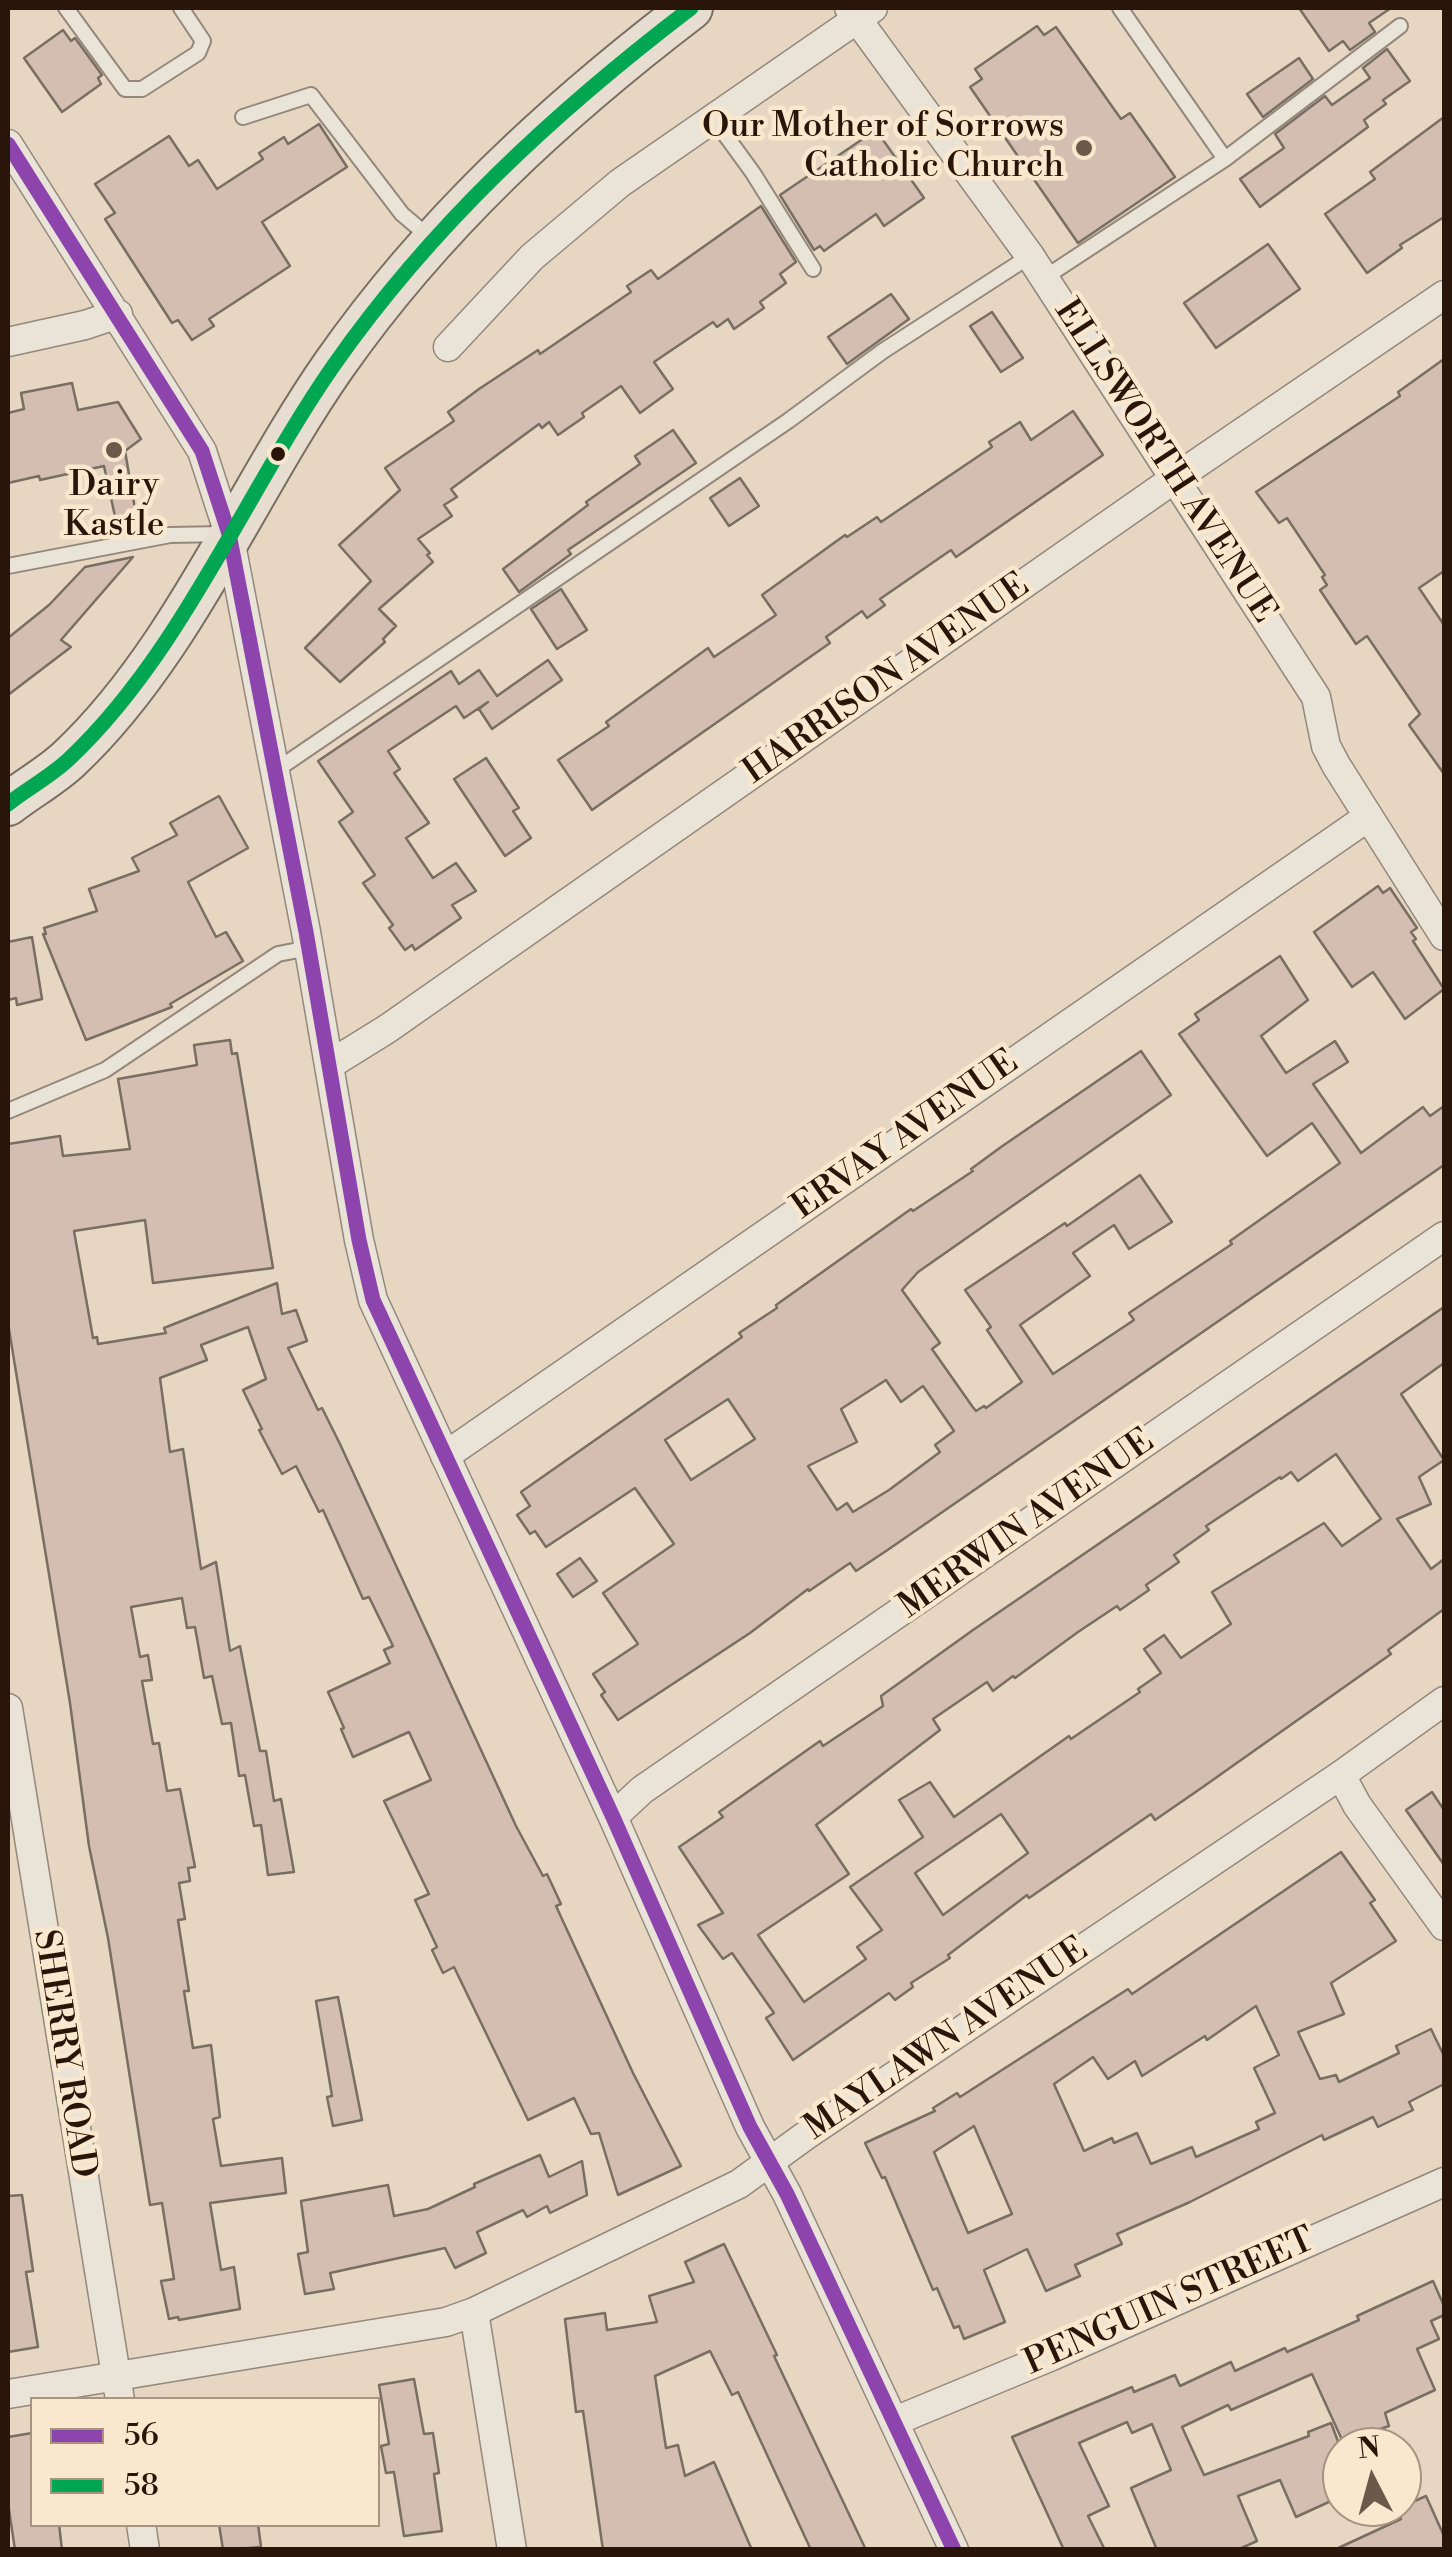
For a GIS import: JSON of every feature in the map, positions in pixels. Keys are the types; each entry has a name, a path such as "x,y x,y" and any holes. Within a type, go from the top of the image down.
{"main road":[{"path":"8,804 68,760 118,704 169,636 332,367 433,240 557,115 691,8"}],"street":[{"path":"448,347 532,258 620,183 859,11"},
{"name":"ELLSWORTH AVENUE","path":"859,11 1037,266 1316,697 1326,746 1444,936"},
{"path":"8,144 202,451 229,534 373,1300 770,2164 954,2550"},
{"name":"HARRISON AVENUE","path":"329,1064 387,1030 1174,479 1444,295"},
{"path":"8,342 118,314"},
{"name":"ERVAY AVENUE","path":"445,1456 1368,817"},
{"name":"MERWIN AVENUE","path":"613,1817 642,1790 1444,1236"},
{"name":"MAYLAWN AVENUE","path":"8,2394 118,2388 446,2322 474,2312 739,2184 1444,1701"},
{"name":"SHERRY ROAD","path":"8,1708 118,2388"},
{"path":"1341,1775 1357,1805 1444,1926"},
{"name":"PENGUIN STREET","path":"895,2421 1052,2356 1444,2182"},
{"path":"474,2312 512,2550"}],"lane":[{"path":"66,8 125,89 142,89 198,53 203,41 181,8"},
{"path":"1120,8 1224,159"},
{"path":"274,772 788,422 883,350 1224,159 1400,26"},
{"path":"243,117 311,95 402,214 433,240"},
{"path":"712,117 753,173 813,269"},
{"path":"8,566 170,535 229,534"},
{"path":"8,1111 105,1070 278,954 308,948"}],"building":[{"path":"1299,8 1391,8 1369,23 1375,32 1350,50 1343,41 1329,51"},
{"name":"Our Mother of Sorrows Catholic Church","path":"1037,26 1044,35 1056,27 1121,119 1130,113 1175,177 1078,243 970,87 982,79 975,69"},
{"path":"63,30 71,41 75,38 102,75 98,78 101,84 62,112 24,58"},
{"path":"1387,49 1410,81 1364,120 1368,127 1260,207 1240,179 1284,148 1275,134 1325,96 1332,105 1370,78 1363,68"},
{"path":"1299,58 1313,79 1263,117 1247,94"},
{"path":"1444,117 1444,217 1400,245 1402,248 1367,273 1325,214 1375,179 1370,172"},
{"path":"319,124 347,167 262,222 290,266 209,319 214,326 192,340 178,320 172,323 105,219 115,213 95,184 169,136 189,166 198,160 217,189 263,159 259,153 284,137 288,144"},
{"path":"876,130 924,198 884,226 876,214 824,251 820,246 814,250 780,195"},
{"path":"761,206 796,262 780,274 786,283 760,302 764,308 734,329 728,319 717,327 713,322 654,362 673,389 640,413 621,386 558,435 549,422 542,428 539,424 451,489 457,497 444,505 452,516 418,539 433,562 379,609 396,626 383,639 385,642 340,682 305,648 371,581 339,545 400,490 385,468 454,421 448,412 479,389 538,350 540,354 631,292 627,286 651,270 658,279"},
{"path":"1268,244 1300,289 1216,348 1184,303"},
{"path":"891,294 909,319 847,364 828,337"},
{"path":"992,312 1023,358 1001,372 970,326"},
{"path":"1444,359 1444,571 1419,588 1444,625 1444,774 1409,725 1420,714 1367,636 1356,644 1320,590 1327,585 1322,577 1325,575 1287,518 1279,523 1256,492 1400,396 1398,392"},
{"path":"72,383 78,410 118,402 141,439 125,451 138,526 118,530 104,466 8,483 8,413 24,409 21,393"},
{"path":"1073,411 1103,455 956,557 951,550 880,599 885,605 867,618 862,611 826,637 830,643 592,810 558,760 609,726 606,722 708,648 714,657 776,615 762,595 845,535 877,517 881,522 992,447 989,442 1020,422 1031,440"},
{"path":"673,430 696,463 568,550 571,554 519,592 503,569 640,464 635,456"},
{"path":"740,478 759,506 729,526 710,498"},
{"path":"133,557 61,640 71,647 8,695 8,638 49,605 85,567"},
{"path":"561,589 587,630 557,649 531,609"},
{"path":"548,660 562,680 492,729 479,709 488,702 464,718 456,706 388,751 400,769 394,773 429,823 406,838 433,878 456,863 476,891 452,905 461,918 415,950 412,945 405,950 389,928 393,925 363,883 375,875 339,822 353,812 318,761 451,671 459,684 479,670 497,696"},
{"path":"486,758 519,808 513,811 531,838 505,856 454,779"},
{"path":"219,796 248,848 188,882 216,937 226,932 243,961 170,1004 172,1007 86,1040 43,934 44,928 97,911 89,889 139,871 132,858 177,835 170,823"},
{"path":"1378,886 1383,893 1390,888 1417,928 1411,932 1416,939 1413,941 1444,989 1405,1019 1373,972 1352,987 1314,932"},
{"path":"32,937 42,999 17,1005 16,998 8,1000 8,942"},
{"path":"1280,956 1308,1000 1261,1036 1286,1073 1335,1041 1348,1062 1313,1084 1361,1153 1423,1107 1430,1116 1444,1106 1444,1165 889,1549 856,1571 850,1563 808,1589 750,1633 618,1720 593,1674 638,1644 603,1593 674,1544 635,1488 546,1547 535,1531 530,1534 517,1515 530,1506 521,1492 742,1337 739,1333 776,1305 1141,1051 1171,1095 918,1272 902,1290 940,1343 932,1349 972,1406 976,1411 986,1408 1022,1382 965,1290 1140,1175 1172,1222 1129,1249 1114,1225 1073,1253 1090,1276 1020,1325 1053,1374 1134,1320 1129,1313 1232,1244 1230,1241 1340,1163 1312,1123 1267,1156 1179,1034 1199,1020 1195,1014","holes":["886,1380 901,1402 923,1386 954,1431 935,1445 940,1452 889,1490 853,1512 847,1503 837,1510 808,1466 857,1442 841,1409","728,1399 755,1439 691,1480 665,1440"]},
{"path":"230,1040 232,1054 237,1053 273,1268 153,1283 145,1220 74,1231 93,1338 97,1337 98,1344 166,1333 164,1328 277,1283 282,1314 296,1310 307,1341 288,1348 318,1410 322,1408 340,1444 516,1826 543,1876 547,1874 561,1904 556,1906 681,2166 618,2195 599,2133 591,2134 574,2098 528,2120 454,1967 443,1973 432,1950 437,1947 415,1900 429,1894 384,1801 431,1780 409,1732 353,1757 328,1692 390,1663 384,1650 393,1646 369,1597 363,1599 323,1510 319,1512 296,1466 282,1474 259,1430 262,1429 243,1390 266,1379 248,1327 201,1345 207,1360 160,1378 170,1452 183,1449 201,1569 216,1562 230,1651 240,1646 260,1751 266,1751 274,1801 281,1799 294,1872 268,1875 261,1825 254,1826 245,1775 239,1776 231,1723 222,1724 212,1676 204,1678 195,1627 187,1628 182,1598 131,1607 140,1657 148,1655 152,1680 142,1681 153,1744 159,1743 167,1791 180,1789 195,1867 188,1868 190,1881 179,1883 185,1919 178,1920 189,1991 184,1991 193,2048 211,2045 220,2117 213,2119 221,2166 282,2158 286,2193 210,2203 221,2270 234,2267 240,2309 179,2320 169,2319 161,2281 174,2279 162,2203 150,2205 108,1938 89,1846 70,1703 8,1323 8,1144 60,1136 63,1156 130,1149 118,1079 197,1065 194,1045"},
{"path":"1444,1307 1444,1363 1401,1394 1444,1460 1419,1477 1431,1504 1397,1519 1431,1569 1444,1559 1444,1609 1388,1650 1391,1654 1200,1789 1155,1820 1151,1814 1029,1898 1027,1895 948,1955 950,1958 911,1983 913,1987 895,2000 889,1993 793,2060 766,2018 774,2013 732,1953 723,1959 698,1925 723,1913 679,1847 723,1817 719,1812 820,1741 823,1746 883,1706 881,1696","holes":["1336,1454 1381,1519 1342,1546 1324,1523 1212,1592 1231,1624 1181,1658 1164,1635 1144,1649 1161,1673 1138,1689 1140,1692 1071,1739 1069,1736 954,1817 930,1782 899,1800 923,1837 850,1887 882,1930 857,1947 866,1959 804,2002 758,1935 849,1874 816,1825 940,1730 933,1719 987,1682 993,1691 1117,1606 1120,1610 1179,1562 1174,1555 1209,1530 1206,1526 1280,1477 1291,1472 1298,1481","1001,1814 1028,1853 943,1915 915,1873"]},
{"path":"580,1558 597,1581 573,1597 557,1574"},
{"path":"1432,1792 1444,1810 1444,1865 1406,1810"},
{"path":"1341,1852 1375,1900 1370,1903 1396,1941 1331,1983 1344,2014 1298,2032 1320,2079 1336,2075 1339,2082 1399,2053 1396,2046 1431,2029 1444,2056 1444,2084 1409,2102 1413,2110 1378,2127 1373,2117 1324,2140 1322,2135 1117,2234 1122,2244 1075,2265 1080,2276 1046,2291 1027,2249 984,2270 1005,2322 964,2339 959,2326 954,2328 937,2288 933,2290 885,2177 882,2178 865,2143 935,2111 933,2108 957,2093 960,2097 1128,1989 1132,1994","holes":["1256,2006 1279,2055 1254,2068 1275,2113 1256,2122 1259,2129 1196,2157 1192,2147 1151,2164 1137,2133 1114,2143 1112,2138 1084,2151 1054,2084 1093,2057 1108,2079 1135,2061 1142,2076 1205,2036 1207,2040","974,2126 1012,2214 968,2233 934,2152"]},
{"path":"338,1997 362,2120 333,2126 327,2097 332,2096 316,2001"},
{"path":"540,2155 549,2177 582,2161 587,2195 550,2213 547,2206 527,2217 523,2210 477,2232 486,2253 455,2268 445,2248 330,2273 334,2289 305,2294 298,2254 308,2252 301,2201 388,2185 394,2216 428,2209"},
{"path":"22,2195 33,2271 26,2272 38,2347 8,2352 8,2196"},
{"path":"724,2244 866,2550 811,2550 738,2392 732,2395 710,2351 655,2376 666,2448 678,2445 685,2476 714,2462 752,2550 603,2550 583,2411 576,2412 565,2319 605,2313 607,2330 657,2322 649,2296 694,2282 685,2262"},
{"path":"1433,2281 1444,2306 1444,2315 1431,2321 1439,2339 1417,2349 1435,2390 1385,2413 1389,2426 1336,2427 1312,2374 1231,2410 1228,2405 1182,2427 1204,2475 1309,2436 1308,2432 1331,2423 1333,2427 1322,2427 1322,2505 1296,2517 1280,2480 1238,2496 1257,2541 1237,2550 1157,2550 1131,2488 1171,2470 1152,2424 1132,2433 1127,2422 1079,2443 1109,2506 1088,2516 1105,2550 1064,2550 1012,2437 1132,2387 1134,2392 1175,2375 1180,2386 1231,2362 1235,2371 1359,2320 1357,2316"},
{"path":"414,2379 424,2434 433,2433 442,2531 404,2536 394,2472 386,2473 381,2446 389,2444 379,2385"},
{"path":"30,2433 30,2527 59,2527 62,2550 15,2550 8,2503 8,2437"},
{"path":"1426,2496 1444,2536 1444,2550 1334,2550 1384,2527 1422,2527 1422,2498"},
{"path":"219,2527 258,2527 261,2547 223,2550"}],"transit line":[{"name":"58","path":"8,804 69,759 145,671 334,365 412,265 545,129 691,8"},
{"name":"56","path":"8,144 202,451 229,534 373,1300 613,1817 750,2127 787,2194 954,2550"}],"place":[{"name":"Our Mother of Sorrows Catholic Church","path":"1084,148"},
{"name":"Dairy Kastle","path":"114,450"}]}
